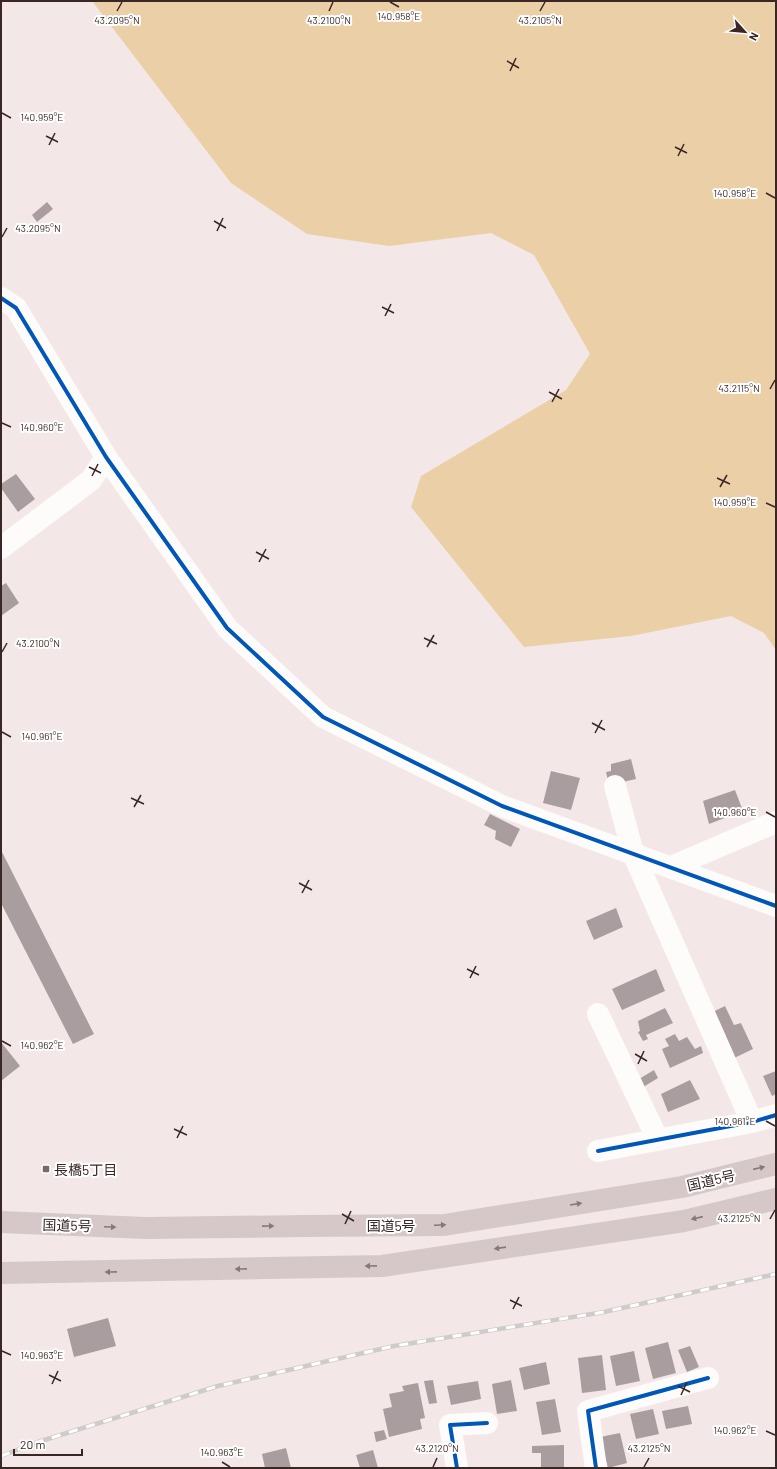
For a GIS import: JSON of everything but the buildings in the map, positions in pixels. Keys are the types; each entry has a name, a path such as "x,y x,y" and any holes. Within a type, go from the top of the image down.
{"highway":[{"name":"国道5号","path":"1,1222 146,1228 444,1226 682,1187 776,1164"},
{"path":"1,1274 382,1266 684,1221 776,1199"}],"street":[{"path":"1,298 16,308 106,457 227,628 323,717 502,806 776,906"},
{"path":"1,548 91,480 106,457"},
{"path":"615,786 632,853 752,1122"},
{"path":"671,867 776,822"},
{"path":"598,1014 658,1140"},
{"path":"598,1151 752,1122 776,1115"},
{"path":"596,1468 588,1411 708,1378"},
{"path":"456,1468 450,1425 487,1423"}],"shaded area":[{"path":"92,1 772,1 776,4 776,650 764,633 731,616 631,636 524,647 411,507 421,476 566,390 590,354 534,255 491,233 389,246 307,234 231,183"}],"railway":[{"path":"1,1456 38,1442 218,1386 394,1346 604,1312 776,1274"}],"cycle path":[{"path":"1,298 16,308 106,457 227,628 323,717 502,806 776,906"},
{"path":"598,1151 752,1122 776,1115"},
{"path":"596,1468 588,1411 708,1378"},
{"path":"457,1468 450,1425 487,1423"}],"place":[{"name":"長橋5丁目","path":"46,1169"}]}
